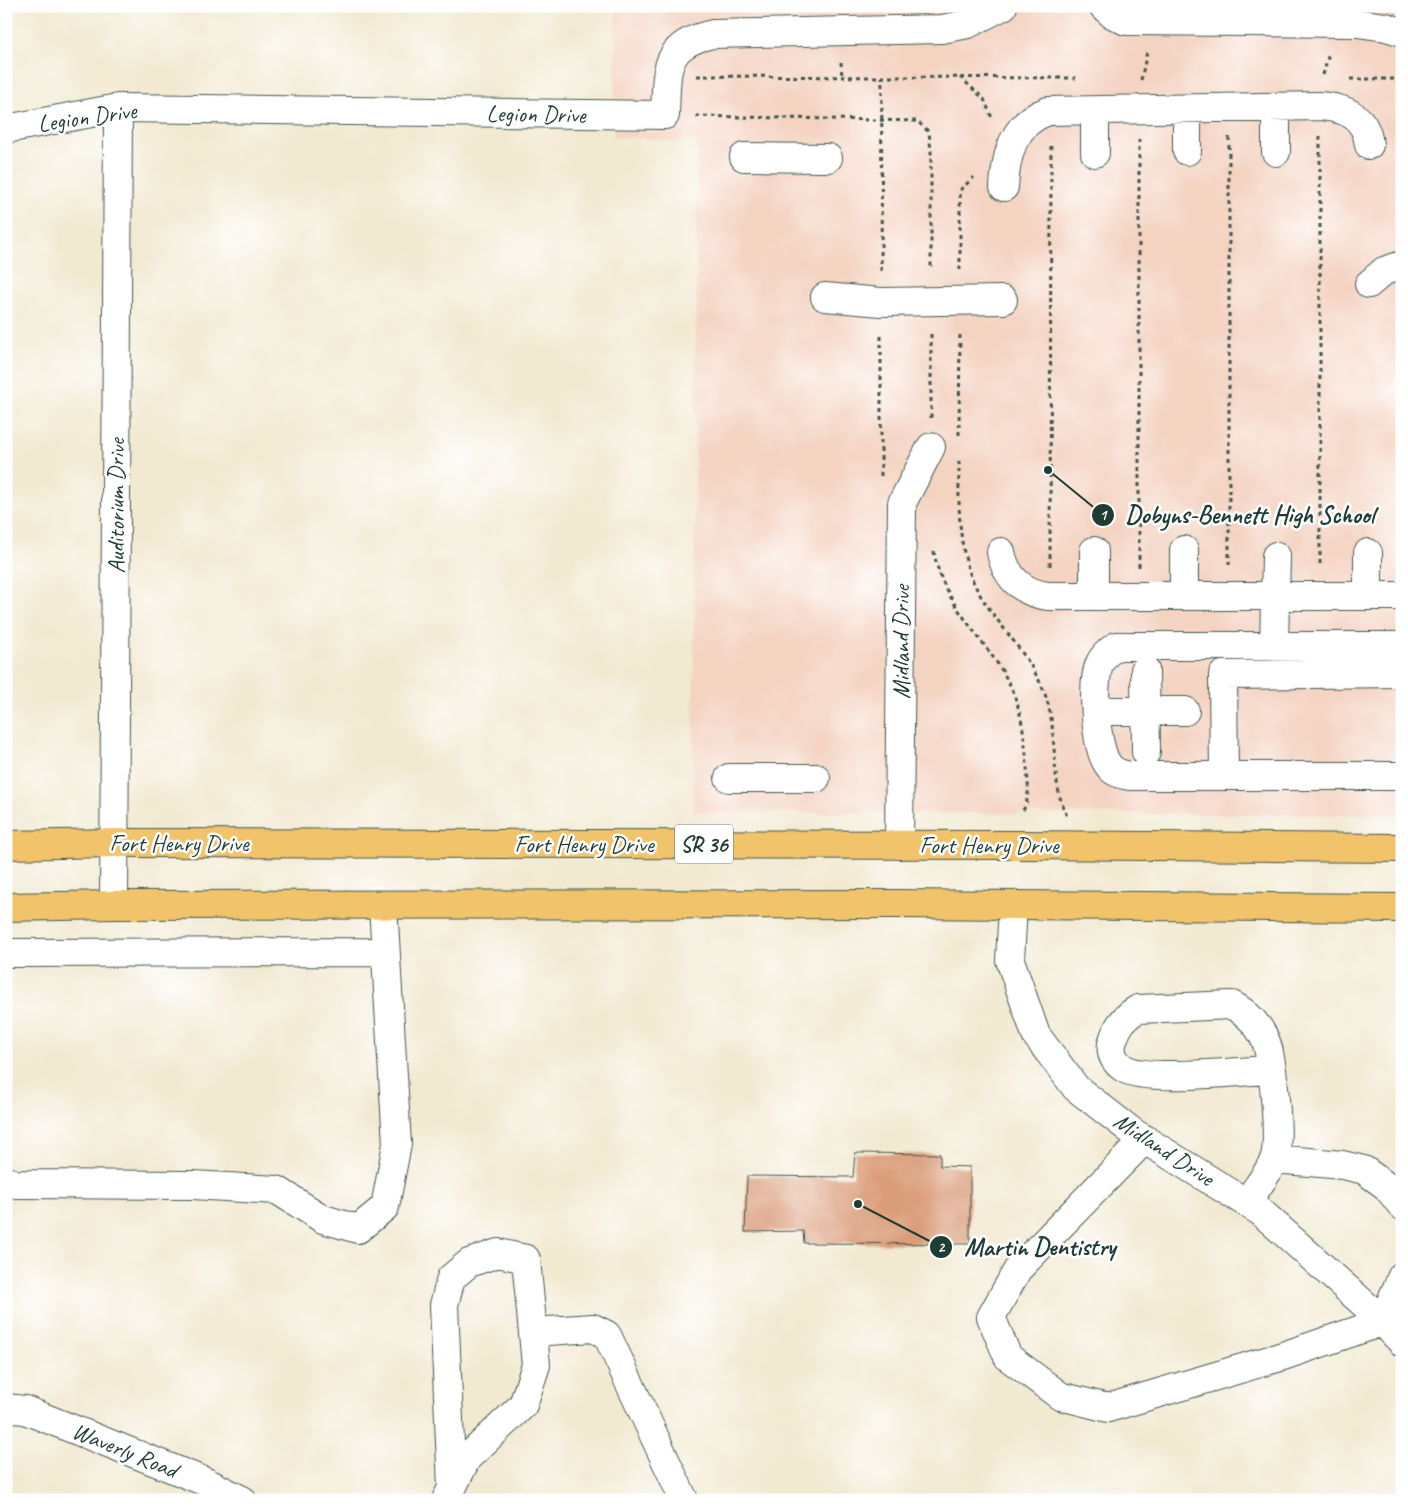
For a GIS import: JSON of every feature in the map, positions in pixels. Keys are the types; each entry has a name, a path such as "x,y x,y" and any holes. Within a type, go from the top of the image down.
{"main road":[{"name":"Fort Henry Drive","path":"6,845 114,843 1402,848"},
{"path":"6,907 382,905 1402,908"}],"street":[{"name":"Legion Drive","path":"6,129 118,108 665,116 666,76 675,51 692,38 713,34 942,29 968,24 1003,6"},
{"path":"1103,6 1126,22 1357,22 1402,32"},
{"path":"1004,187 1005,170 1014,138 1021,126 1035,116 1048,111 1320,106 1340,108 1353,115 1363,126 1369,145"},
{"path":"1276,107 1276,152"},
{"name":"Auditorium Drive","path":"114,905 118,108"},
{"path":"1187,109 1187,151"},
{"path":"1095,111 1095,153"},
{"path":"744,156 828,158"},
{"path":"1369,284 1384,271 1402,265"},
{"path":"825,298 881,302 1003,300"},
{"name":"Midland Drive","path":"900,845 902,503 931,447"},
{"path":"1184,550 1184,596"},
{"path":"1094,551 1094,596"},
{"path":"1001,552 1009,573 1018,585 1033,594 1094,596 1402,596"},
{"path":"1368,553 1368,596"},
{"path":"1274,646 1276,556"},
{"path":"1402,646 1116,646 1108,652 1100,663 1096,680 1101,753 1108,766 1117,773 1129,776 1402,776"},
{"path":"1145,670 1146,752"},
{"path":"1224,776 1223,675 1402,673"},
{"path":"1097,711 1185,711"},
{"path":"730,778 816,778"},
{"path":"6,1181 16,1184 193,1185 277,1190 322,1218 358,1229 385,1207 397,1144 382,905"},
{"name":"Midland Drive","path":"1013,906 1010,960 1036,1035 1076,1088 1145,1139 1261,1212 1402,1342"},
{"path":"6,953 385,952"},
{"path":"1247,1203 1274,1159 1277,1126 1268,1047 1256,1025 1245,1012 1232,1005 1138,1009 1128,1014 1115,1030 1111,1050 1116,1062 1127,1070 1160,1075 1270,1070"},
{"path":"1145,1139 1018,1269 991,1317 1008,1357 1060,1396 1108,1408 1280,1357 1382,1322 1401,1280"},
{"path":"1274,1159 1343,1165 1364,1170 1386,1186 1402,1206"},
{"path":"498,1253 526,1259 536,1365 523,1405 467,1458 449,1494 444,1305 451,1278 469,1262 498,1253"},
{"path":"533,1332 593,1328 607,1335 684,1500"},
{"name":"Waverly Road","path":"6,1408 25,1410 206,1482 242,1500"}],"path":[{"path":"1140,596 1139,110 1141,78 1146,56 1147,22"},
{"path":"1328,22 1330,58 1322,78 1330,78"},
{"path":"841,68 842,77"},
{"path":"666,76 1082,78"},
{"path":"881,480 882,77"},
{"path":"960,77 984,100 994,124"},
{"path":"1043,78 1051,136 1050,595"},
{"path":"1131,78 1151,78"},
{"path":"1348,79 1402,79"},
{"path":"1320,106 1320,596"},
{"path":"1229,596 1230,108"},
{"path":"959,436 960,190 981,170"},
{"path":"959,456 961,543 970,574 981,597 1020,650 1046,697 1053,731 1059,800 1068,819 1067,846"}],"shaded area":[{"path":"616,6 1402,6 1402,815 693,812 697,142 614,137"}],"building":[{"path":"855,1153 940,1154 940,1166 970,1167 970,1244 804,1243 803,1231 745,1232 747,1176 853,1177"}],"place":[{"name":"Dobyns-Bennett High School","path":"1048,470"},
{"name":"Martin Dentistry","path":"858,1204"}]}
